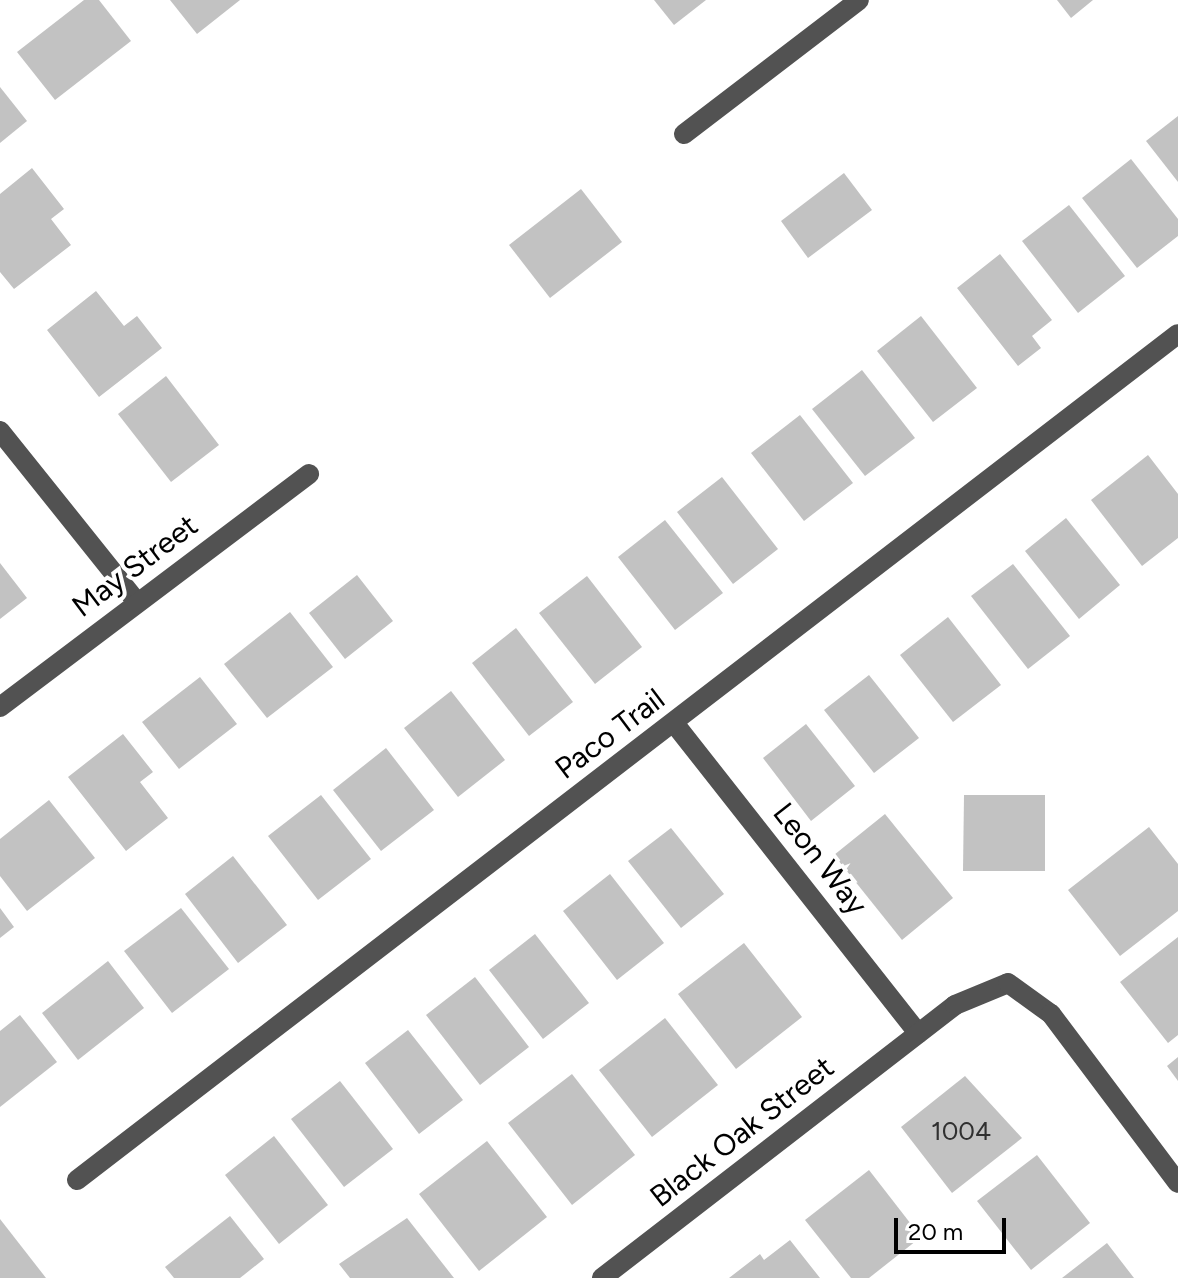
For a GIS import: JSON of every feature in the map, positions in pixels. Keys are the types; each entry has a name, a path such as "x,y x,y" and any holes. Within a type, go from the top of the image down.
{"street":[{"path":"684,134 859,0"},
{"name":"Paco Trail","path":"77,1180 1178,334"},
{"path":"0,431 136,601"},
{"name":"May Street","path":"0,707 136,601 309,474"},
{"name":"Leon Way","path":"674,723 918,1033"},
{"name":"Black Oak Street","path":"602,1278 955,1005 1008,983 1051,1014 1178,1183"}],"building":[{"path":"84,0 99,0 131,41 55,100 17,52"},
{"path":"170,0 240,0 197,34"},
{"path":"654,0 706,0 674,25"},
{"path":"1057,0 1093,0 1071,18"},
{"path":"0,87 27,121 0,143"},
{"path":"1178,116 1178,182 1146,141"},
{"path":"1131,159 1178,219 1178,236 1137,268 1082,198"},
{"path":"32,168 64,209 51,219 71,245 14,289 0,272 0,194"},
{"path":"844,173 872,210 808,258 781,221"},
{"path":"581,189 622,242 550,298 509,245"},
{"path":"1069,205 1125,276 1078,313 1022,241"},
{"path":"1000,254 1052,320 1032,336 1041,348 1018,366 957,288"},
{"path":"96,291 124,326 137,316 162,348 99,397 47,330"},
{"path":"921,316 977,388 933,422 877,351"},
{"path":"862,370 915,438 865,476 812,409"},
{"path":"166,376 219,445 171,482 118,414"},
{"path":"800,415 853,483 804,521 751,453"},
{"path":"1148,455 1178,494 1178,538 1142,566 1091,500"},
{"path":"722,477 778,549 733,584 677,512"},
{"path":"1066,518 1120,585 1079,619 1025,551"},
{"path":"665,520 723,593 675,630 618,557"},
{"path":"0,563 27,598 0,619"},
{"path":"1013,564 1070,636 1028,669 971,596"},
{"path":"357,575 393,621 345,659 309,613"},
{"path":"587,576 642,647 595,684 539,613"},
{"path":"290,612 333,667 267,718 224,664"},
{"path":"948,617 1001,685 953,722 900,655"},
{"path":"516,628 573,702 529,736 472,663"},
{"path":"869,675 919,738 874,773 824,710"},
{"path":"200,677 237,724 179,769 142,722"},
{"path":"451,691 505,760 458,797 404,728"},
{"path":"806,724 855,786 811,821 763,758"},
{"path":"123,734 153,772 140,782 168,818 126,851 68,777"},
{"path":"386,748 434,810 381,851 333,790"},
{"path":"321,795 371,859 318,900 268,836"},
{"path":"964,795 1045,795 1045,871 963,871"},
{"path":"49,800 95,858 27,911 0,876 0,839"},
{"path":"885,814 953,898 902,940 834,855"},
{"path":"1149,827 1178,864 1178,911 1120,956 1068,890"},
{"path":"671,828 724,894 681,928 628,861"},
{"path":"233,856 287,925 238,963 185,894"},
{"path":"610,874 664,943 617,980 563,911"},
{"path":"0,908 14,927 0,938"},
{"path":"181,908 229,969 172,1013 124,951"},
{"path":"535,934 589,1003 543,1039 489,970"},
{"path":"1178,937 1178,1035 1168,1043 1120,982"},
{"path":"744,943 802,1017 736,1069 678,994"},
{"path":"108,961 144,1008 78,1060 42,1013"},
{"path":"475,977 529,1047 480,1085 426,1015"},
{"path":"20,1015 57,1062 0,1107 0,1031"},
{"path":"665,1018 718,1085 652,1137 599,1070"},
{"path":"408,1030 463,1100 419,1134 365,1063"},
{"path":"1178,1057 1178,1081 1167,1066"},
{"path":"572,1074 635,1155 572,1205 508,1123"},
{"path":"965,1076 1022,1138 952,1193 901,1127"},
{"path":"340,1081 393,1149 344,1187 291,1119"},
{"path":"274,1136 328,1205 279,1244 225,1175"},
{"path":"487,1141 547,1217 479,1271 419,1194"},
{"path":"1037,1155 1090,1223 1031,1270 977,1201"},
{"path":"869,1170 921,1237 869,1278 851,1278 805,1220"},
{"path":"230,1216 264,1259 240,1278 174,1278 165,1267"},
{"path":"407,1218 454,1278 350,1278 339,1264"},
{"path":"0,1219 46,1278 0,1278"},
{"path":"790,1240 820,1278 729,1278 760,1254 764,1260"},
{"path":"1107,1243 1134,1278 1062,1278"}]}
